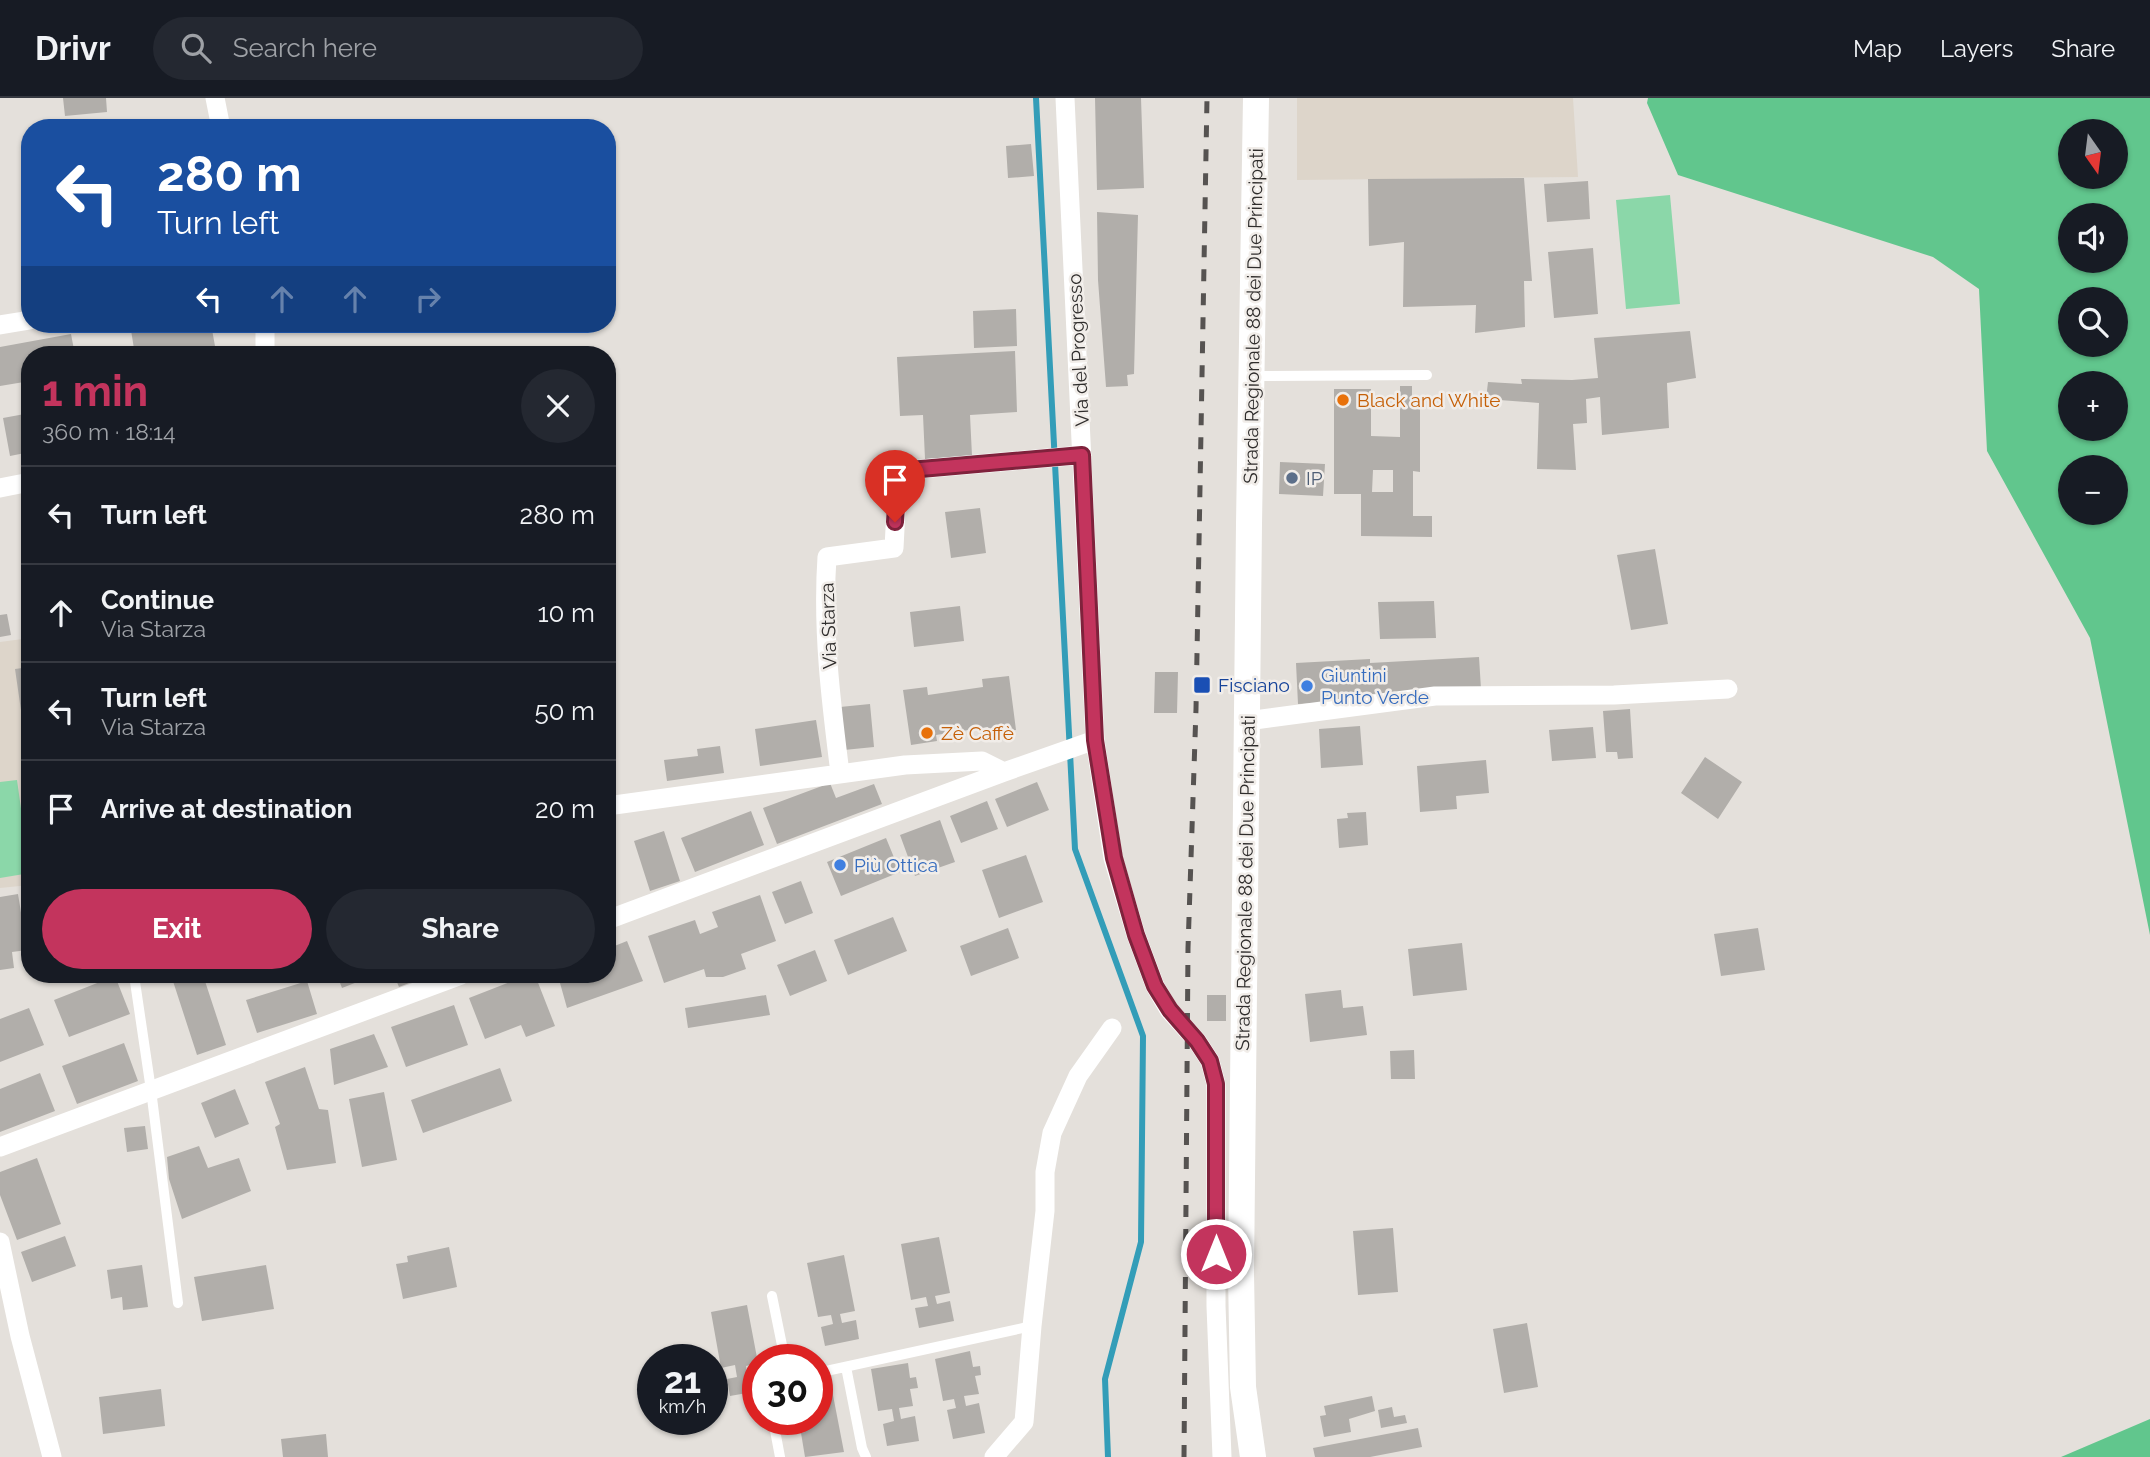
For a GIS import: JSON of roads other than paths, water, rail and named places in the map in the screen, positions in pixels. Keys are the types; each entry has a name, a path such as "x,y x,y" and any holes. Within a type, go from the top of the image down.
{"main road":[{"name":"Strada Regionale 88 dei Due Principati","path":"1253,1457 1243,1387 1241,1273 1256,98"}],"street":[{"path":"215,98 219,119"},
{"name":"Via del Progresso","path":"1065,98 1075,455 1088,743 1114,858 1136,935 1155,986 1210,1061 1216,1084 1216,1306 1222,1457"},
{"path":"0,326 21,322"},
{"name":"Via Starza","path":"840,773 832,710 828,644 825,592 827,557 894,548 898,471 1075,455"},
{"path":"0,488 21,484"},
{"path":"1247,721 1435,696 1614,695 1728,689"},
{"path":"616,917 1088,743"},
{"path":"616,805 905,765 982,761 1004,772"},
{"path":"0,1147 439,983"},
{"path":"994,1457 1024,1422 1045,1211 1045,1172 1052,1133 1078,1076 1112,1028"},
{"path":"0,1242 20,1336 52,1457"}],"lane":[{"path":"1251,376 1427,375"},
{"path":"135,983 178,1303"},
{"path":"772,1296 782,1344"},
{"path":"833,1370 1032,1326"},
{"path":"846,1367 866,1457"},
{"path":"776,1435 780,1457"}],"waterway":[{"path":"1036,98 1075,849 1143,1036 1141,1242 1105,1379 1108,1457"}],"railway":[{"path":"1184,1457 1188,948 1196,709 1207,98"}],"place":[{"name":"Black and White","path":"1343,400"},
{"name":"IP","path":"1292,478"},
{"name":"Fisciano","path":"1202,685"},
{"name":"Giuntini Punto Verde","path":"1307,686"},
{"name":"Zè Caffè","path":"927,733"},
{"name":"Più Ottica","path":"840,865"}]}
